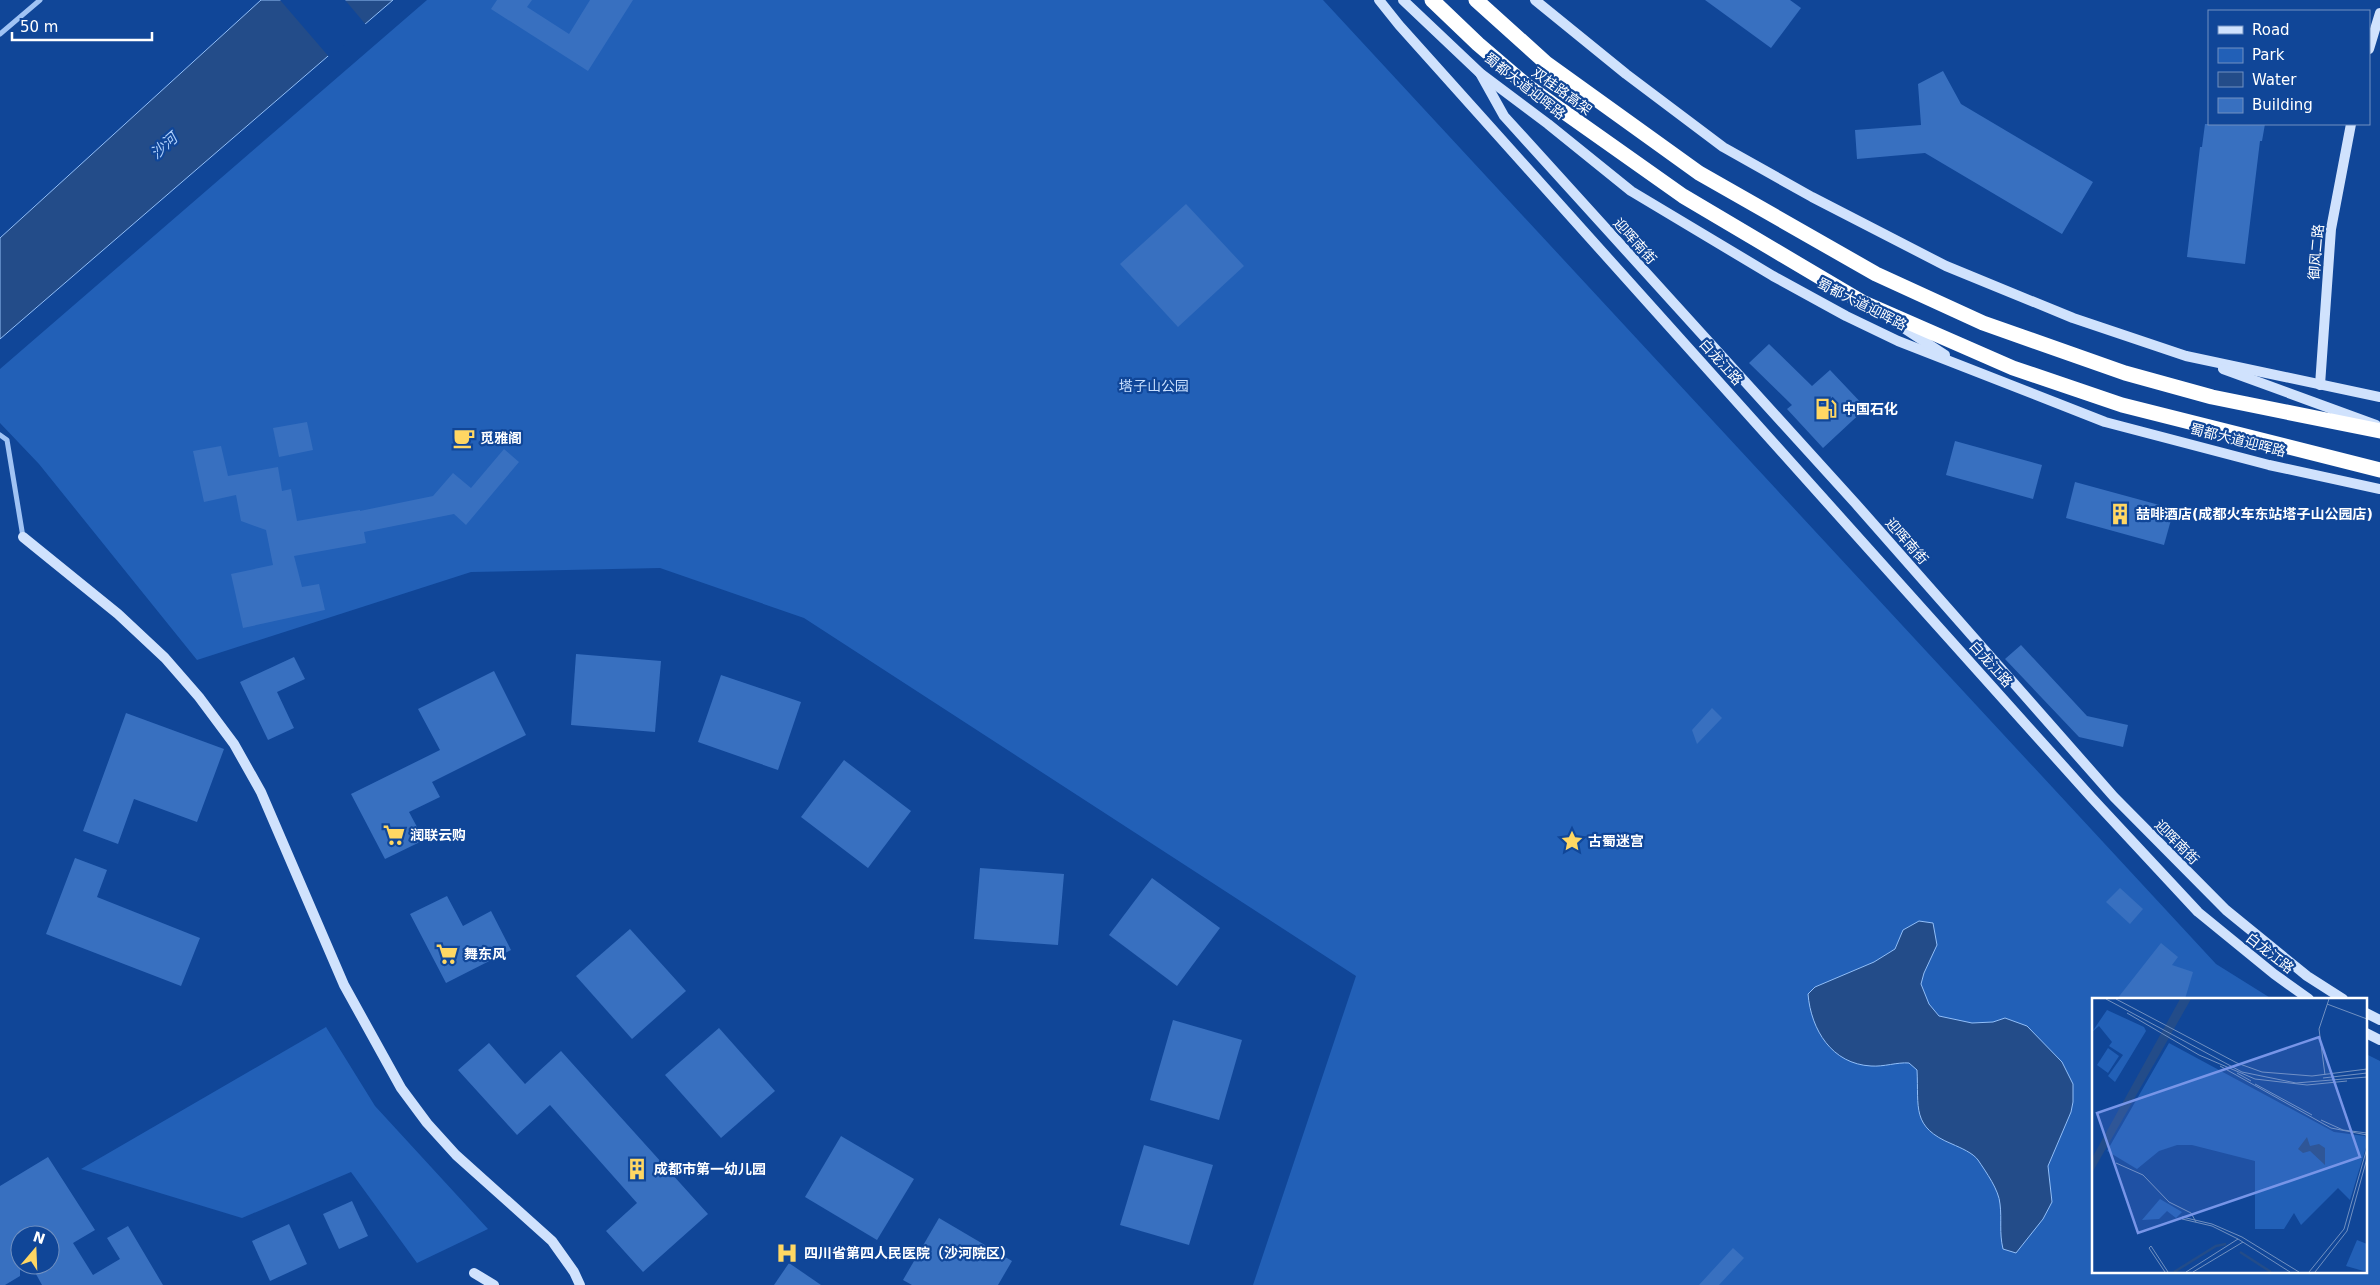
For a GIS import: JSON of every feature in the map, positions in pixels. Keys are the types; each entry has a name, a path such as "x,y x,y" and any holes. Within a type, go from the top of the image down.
{"highway":[{"name":"双桂路高架","path":"1432,0 1478,44 1526,85 1682,196"},
{"name":"双桂路高架","path":"1476,0 1546,63 1699,173 1876,274 1983,323 2125,373 2202,395 2380,431"},
{"name":"蜀都大道迎晖路","path":"1682,196 1873,307 2013,368 2122,405 2380,470"}],"street":[{"path":"0,34 40,0"},
{"name":"白龙江路","path":"1379,0 1417,46 2091,797 2198,912 2274,974 2308,998"},
{"name":"蜀都大道迎晖路","path":"1403,0 1480,73 1548,124 1631,191 1773,276 1846,316 1898,341 2105,422 2270,465 2380,489"},
{"path":"1535,0 1626,74 1723,146 1812,197 1946,266 2073,318 2186,356 2380,426"},
{"path":"2370,47 2380,13"},
{"name":"迎晖南街","path":"1480,73 1504,116 1862,511 2114,797 2226,910 2307,976 2341,998"},
{"name":"御风二路","path":"2320,385 2330,229 2351,125"},
{"path":"1873,307 1963,367"},
{"path":"2186,356 2380,397"},
{"path":"0,435 7,440 23,537 118,614 165,658 199,697 234,744 262,792 344,985 401,1088 427,1123 456,1155 552,1241 574,1272 580,1285"},
{"path":"2341,480 2380,485"},
{"path":"2368,1014 2380,1020"},
{"path":"2368,1034 2380,1040"},
{"path":"474,1273 494,1285"}],"green space":[{"name":"塔子山公园","path":"427,0 1323,0 2216,964 2270,998 2092,998 2092,1272 2368,1272 2368,1055 2380,1061 2380,1285 1253,1285 1356,976 804,618 660,568 471,572 197,660 39,464 0,423 0,369"},
{"path":"326,1027 375,1106 488,1229 417,1263 351,1172 242,1218 81,1169"}],"water":[{"name":"沙河","path":"261,0 393,0 0,339 0,238"},
{"path":"1919,921 1933,923 1937,945 1921,984 1929,1004 1939,1016 1972,1023 1993,1022 2005,1018 2027,1026 2062,1062 2073,1084 2071,1112 2048,1166 2052,1202 2043,1219 2016,1253 2003,1249 1999,1199 1992,1181 1978,1160 1973,1155 1930,1131 1923,1123 1918,1106 1917,1070 1909,1063 1871,1066 1857,1064 1845,1059 1826,1043 1819,1032 1810,1007 1808,994 1815,987 1874,962 1895,949 1903,930"}],"pier":[{"path":"280,0 345,0 367,26 330,58"}],"building":[{"path":"497,0 532,0 527,7 569,34 590,0 633,0 588,71 491,9"},
{"path":"1705,0 1790,0 1801,8 1771,48"},
{"path":"1943,71 1961,104 2093,182 2062,234 1925,153 1857,159 1855,130 1921,125 1918,84"},
{"path":"2205,124 2265,125 2262,141 2260,141 2245,264 2187,257 2200,147 2202,147"},
{"path":"1186,204 1244,266 1178,327 1120,264"},
{"name":"中国石化","path":"1769,344 1812,386 1830,370 1866,408 1823,448 1787,409 1792,405 1749,363"},
{"path":"307,422 313,450 279,457 273,428"},
{"path":"1955,441 2042,465 2033,499 1946,475"},
{"path":"221,446 228,476 278,467 282,491 291,489 297,521 360,511 433,496 453,473 471,488 504,449 519,462 466,525 454,514 364,532 366,543 294,556 302,587 319,584 325,610 243,628 231,574 273,565 266,530 241,521 236,495 204,502 193,451"},
{"name":"喆啡酒店(成都火车东站塔子山公园店)","path":"2075,482 2174,509 2164,545 2066,518"},
{"path":"2021,645 2087,716 2128,725 2123,747 2079,737 2005,659"},
{"path":"576,654 661,661 655,732 571,725"},
{"path":"294,657 305,679 277,692 294,728 268,740 240,682"},
{"path":"494,671 526,735 432,782 440,797 409,812 424,840 385,859 351,794 440,750 418,709"},
{"path":"721,675 801,702 778,770 698,742"},
{"path":"1712,708 1722,718 1697,744 1692,730"},
{"path":"126,713 224,749 197,822 134,799 118,844 83,831"},
{"path":"844,760 911,811 868,868 801,817"},
{"path":"75,858 107,870 97,897 200,938 181,986 46,934"},
{"path":"980,868 1064,874 1058,945 974,939"},
{"path":"1152,878 1220,928 1177,986 1109,935"},
{"path":"2120,888 2143,909 2130,924 2106,902"},
{"path":"447,896 463,926 491,911 511,950 446,983 410,914"},
{"path":"630,929 686,991 632,1039 576,976"},
{"path":"2161,943 2178,957 2172,965 2193,972 2185,998 2118,998"},
{"path":"1173,1020 1242,1040 1219,1120 1150,1100"},
{"path":"719,1028 775,1091 721,1138 665,1075"},
{"name":"成都市第一幼儿园","path":"489,1043 525,1084 561,1051 708,1214 643,1272 606,1231 637,1203 550,1105 517,1135 458,1070"},
{"path":"841,1136 914,1179 877,1240 805,1197"},
{"path":"1144,1145 1213,1165 1189,1245 1120,1225"},
{"path":"48,1157 95,1230 73,1243 93,1275 120,1259 107,1238 128,1226 163,1285 42,1285 36,1275 60,1275 60,1225 10,1225 10,1275 20,1276 5,1285 0,1285 0,1186"},
{"path":"352,1201 368,1236 339,1249 323,1214"},
{"path":"939,1218 1012,1261 998,1285 912,1285 903,1280"},
{"path":"289,1224 307,1264 270,1281 252,1241"},
{"path":"1733,1248 1744,1258 1719,1285 1699,1285"},
{"path":"789,1263 821,1285 774,1285"}],"place":[{"name":"中国石化","path":"1826,409"},
{"name":"觅雅阁","path":"464,438"},
{"name":"喆啡酒店(成都火车东站塔子山公园店)","path":"2120,514"},
{"name":"润联云购","path":"394,835"},
{"name":"古蜀迷宫","path":"1572,841"},
{"name":"舞东风","path":"447,954"},
{"name":"成都市第一幼儿园","path":"637,1169"},
{"name":"四川省第四人民医院（沙河院区）","path":"787,1253"}]}
